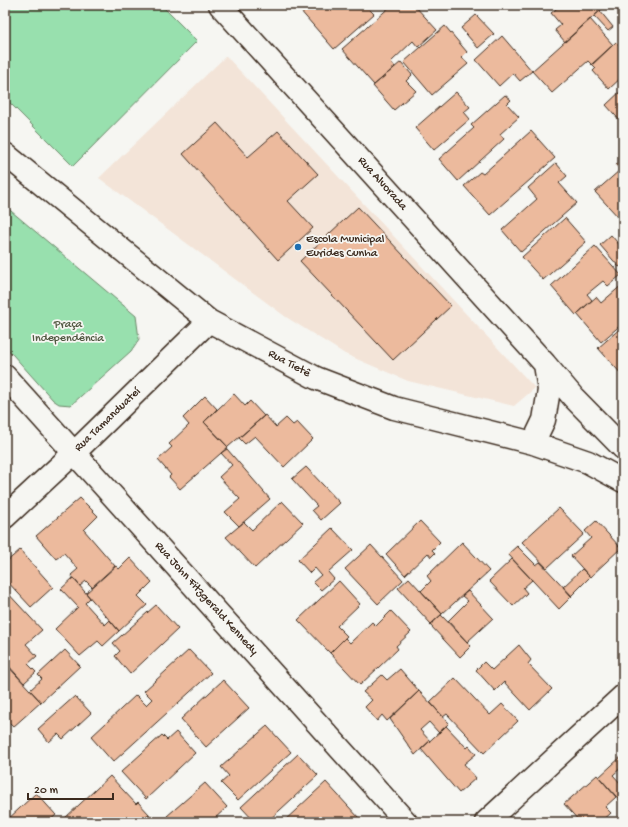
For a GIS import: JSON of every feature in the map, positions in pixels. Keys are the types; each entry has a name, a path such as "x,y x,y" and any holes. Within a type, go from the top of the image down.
{"street":[{"name":"Rua Alvorada","path":"220,5 545,364 574,398 620,445"},
{"name":"Rua Tietê","path":"5,154 209,321 316,378 394,408 533,443 588,462 623,481"},
{"name":"Rua Tamanduateí","path":"5,517 75,452 209,321"},
{"path":"533,443 544,420 549,390 545,364"},
{"name":"Rua John Fitzgerald Kennedy","path":"5,376 75,452 406,822"},
{"path":"544,420 553,410 574,398"},
{"path":"588,462 603,458 612,453 620,445"},
{"path":"486,822 623,696"}],"shaded area":[{"name":"Escola Municipal Eurides Cunha","path":"226,56 535,388 514,406 408,381 345,354 286,317 99,178"}],"green space":[{"path":"5,5 161,5 197,41 73,166 5,98"},
{"name":"Praça Independência","path":"5,206 136,316 139,339 131,351 71,405 59,404 53,400 5,346"}],"building":[{"path":"303,5 373,5 369,9 374,14 334,49 299,9"},
{"path":"392,5 414,5 437,30 418,47 413,41 391,62 395,67 374,85 342,49"},
{"path":"561,5 598,5 602,9 565,42 555,30 561,25 551,13"},
{"path":"600,11 613,27 608,31 594,16"},
{"path":"476,15 494,34 478,48 461,28"},
{"path":"590,19 613,45 592,65 588,61 552,93 532,71"},
{"path":"445,26 467,52 462,57 468,64 432,95 404,62"},
{"path":"502,36 532,71 520,81 513,73 499,86 476,60"},
{"path":"616,42 622,48 623,47 623,76 609,89 593,71 596,68 592,64"},
{"path":"401,62 412,75 406,81 416,91 394,110 373,86"},
{"path":"623,89 623,124 606,105"},
{"path":"456,92 470,107 464,112 470,119 434,150 415,128"},
{"path":"505,95 511,100 507,104 519,117 500,134 504,139 458,181 439,159 474,128 471,125"},
{"path":"217,123 248,157 278,131 318,174 288,201 313,228 278,260 183,154"},
{"path":"531,131 555,158 490,215 464,186 480,172 483,174"},
{"path":"623,159 623,173 616,165"},
{"path":"556,163 567,176 559,183 577,203 521,252 502,230 537,199 528,188"},
{"path":"620,170 623,173 623,218 621,220 595,192"},
{"path":"358,207 451,306 393,360 300,261"},
{"path":"565,218 586,242 543,280 522,257"},
{"path":"611,235 623,249 623,264 619,267 600,245"},
{"path":"595,246 621,275 608,286 603,281 587,294 592,300 576,315 551,286"},
{"path":"623,284 623,323 601,342 577,314 596,297 601,303"},
{"path":"623,326 623,376 598,348"},
{"path":"234,394 245,406 250,401 264,416 228,447 204,422"},
{"path":"205,396 217,409 204,422 228,447 180,489 169,477 171,475 158,460 172,447 169,444 189,425 183,418"},
{"path":"265,415 276,427 286,418 293,425 297,422 313,439 284,467 255,436 245,444 239,438"},
{"path":"227,449 270,499 239,526 225,512 240,499 219,477 232,465 221,453"},
{"path":"306,467 340,503 321,520 312,510 317,506 292,479"},
{"path":"80,498 98,516 84,530 115,566 92,587 86,581 80,586 71,575 78,569 64,553 56,559 36,536"},
{"path":"282,501 303,523 255,568 226,537 244,522 252,530"},
{"path":"559,508 584,534 547,568 522,542"},
{"path":"420,521 440,542 432,550 435,553 431,557 428,553 405,575 386,554"},
{"path":"596,521 621,548 590,577 571,556 591,538 585,531"},
{"path":"332,528 353,550 328,572 334,579 321,590 313,582 321,575 315,568 310,573 298,560"},
{"path":"462,542 489,571 442,614 421,591 431,581 427,576"},
{"path":"371,545 403,580 378,604 345,569"},
{"path":"517,546 536,565 540,562 572,596 559,609 508,554"},
{"path":"20,550 53,587 31,607 5,579 5,563"},
{"path":"130,558 152,582 138,596 147,605 119,631 86,593 116,566 119,569"},
{"path":"512,559 532,580 523,588 527,593 513,606 489,581"},
{"path":"582,569 590,577 571,596 563,587"},
{"path":"73,578 90,598 85,603 105,625 110,620 119,631 103,646 98,641 80,656 55,629 78,607 61,589"},
{"path":"409,578 442,614 431,624 398,588"},
{"path":"339,581 360,604 337,626 347,636 330,653 298,620"},
{"path":"5,590 42,630 26,644 37,656 28,664 36,672 24,683 7,664 10,661 5,656"},
{"path":"468,591 493,618 467,642 448,621 468,601 462,596"},
{"path":"156,605 178,629 130,674 115,656 120,651 113,643"},
{"path":"391,611 411,632 396,646 398,649 360,685 330,653 345,638 350,643 372,622 376,626"},
{"path":"441,615 471,646 460,657 430,625"},
{"path":"519,645 531,660 528,664 552,689 530,710 504,682 495,691 476,670 484,662 492,670"},
{"path":"65,650 80,666 41,702 30,690 42,679 38,675"},
{"path":"189,650 211,673 113,762 91,737 136,695 146,705 152,699 144,691"},
{"path":"5,663 41,702 13,727 5,719"},
{"path":"400,669 419,691 387,721 382,715 377,721 365,707 372,700 363,692 382,675 387,680"},
{"path":"455,678 490,715 502,704 518,721 484,753 447,714 443,717 430,702"},
{"path":"223,680 249,708 206,747 181,719"},
{"path":"419,691 449,723 439,733 429,722 420,730 430,741 415,755 390,719"},
{"path":"75,696 91,713 63,739 58,734 49,742 38,729"},
{"path":"267,726 291,752 238,800 221,783 229,776 221,767"},
{"path":"446,726 467,748 469,746 476,754 464,764 476,778 459,793 421,749"},
{"path":"176,732 195,753 146,799 121,772 162,735 167,740"},
{"path":"298,754 318,775 267,822 255,822 241,807"},
{"path":"623,755 623,766 613,775 623,786 623,804 599,777"},
{"path":"597,775 616,797 605,807 611,813 601,822 580,822 564,804"},
{"path":"110,776 136,804 138,802 149,814 140,822 69,822 65,818"},
{"path":"326,782 359,818 355,822 283,822"},
{"path":"205,783 227,807 211,822 172,822 167,816"},
{"path":"36,793 56,815 48,822 5,822"},
{"path":"149,814 156,822 140,822"}],"place":[{"name":"Escola Municipal Eurides Cunha","path":"298,247"}]}
